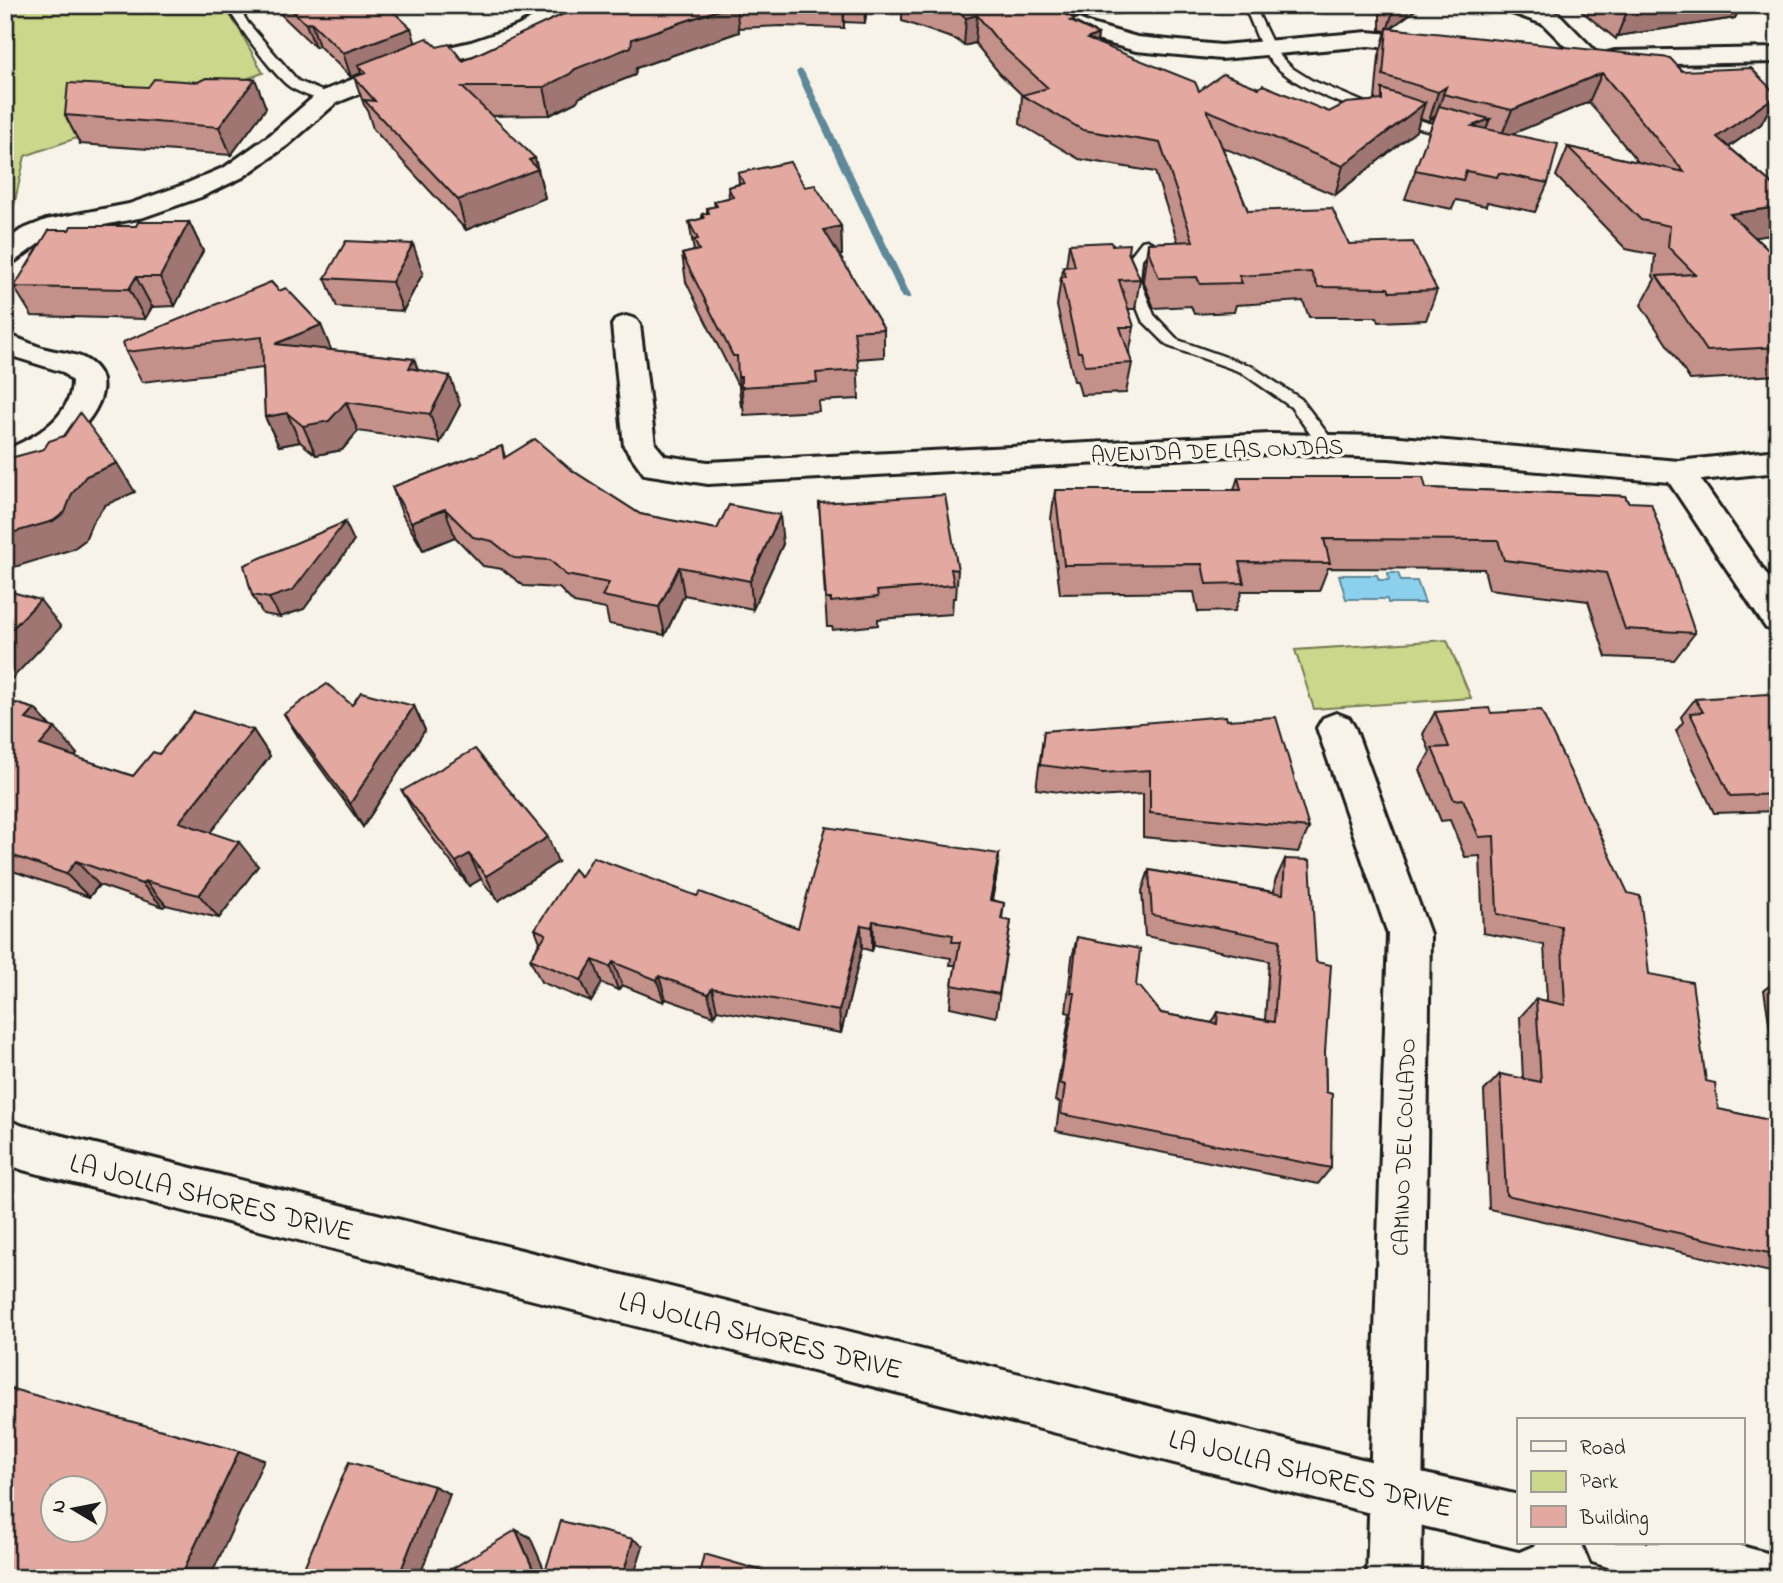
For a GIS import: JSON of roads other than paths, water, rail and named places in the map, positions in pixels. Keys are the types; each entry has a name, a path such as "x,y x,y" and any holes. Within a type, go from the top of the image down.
{"street":[{"path":"5,255 31,236 57,226 135,211 192,191 234,172 279,140 327,98 422,60 478,47 526,31 573,5"},
{"path":"1023,5 1083,29 1136,44 1221,52 1368,39 1459,47"},
{"path":"1511,5 1551,19 1589,57"},
{"path":"1549,55 1638,58 1778,55"},
{"path":"57,226 136,226 233,199 268,179 292,153 327,98"},
{"name":"AVENIDA DE LAS ONDAS","path":"626,325 640,446 655,466 708,473 1270,444 1389,447 1679,472 1778,461"},
{"path":"5,343 34,355 73,365 87,379 86,399 63,428 46,445 5,461"},
{"path":"1679,472 1778,619"},
{"name":"CAMINO DEL COLLADO","path":"1336,728 1409,934 1394,1578"},
{"name":"LA JOLLA SHORES DRIVE","path":"5,1142 1394,1493 1517,1522"},
{"path":"1615,1544 1765,1578"}],"lane":[{"path":"231,5 243,25 293,85 327,98"},
{"path":"1248,5 1274,58 1295,75 1327,92 1396,118 1474,139"},
{"path":"1147,244 1135,259 1133,280 1147,317 1173,343 1246,369 1296,403 1327,445"}],"water":[{"path":"1388,573 1398,573 1401,581 1417,581 1425,603 1346,599 1339,575 1377,575 1379,580 1389,580"}],"waterway":[{"path":"800,72 906,296"}]}
